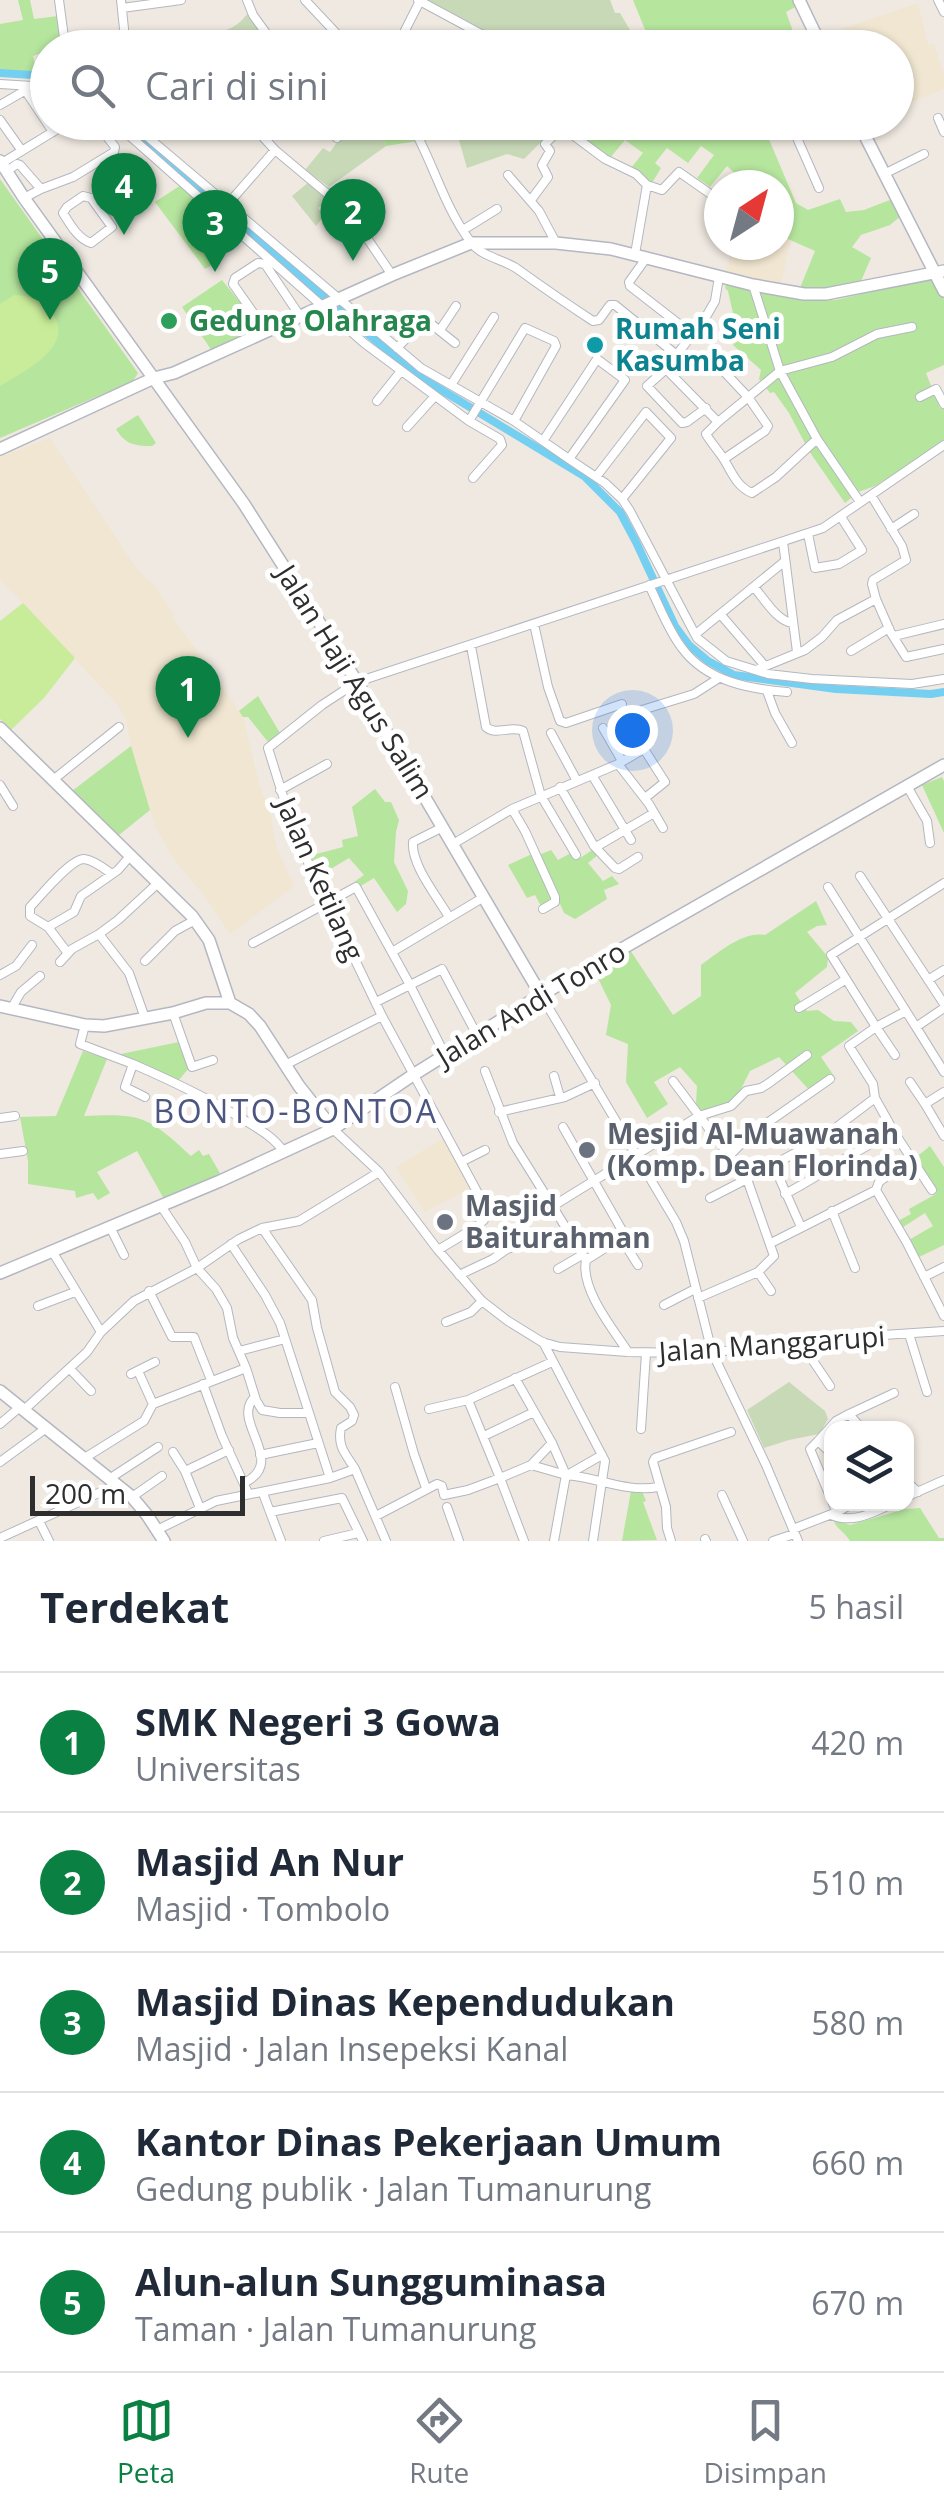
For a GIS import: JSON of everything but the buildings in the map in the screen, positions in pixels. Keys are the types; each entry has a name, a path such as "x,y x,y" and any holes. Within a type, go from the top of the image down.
{"street":[{"path":"60,0 64,30"},
{"path":"124,30 121,4 181,0"},
{"path":"247,0 264,30"},
{"path":"305,0 333,30"},
{"path":"799,0 813,30"},
{"path":"938,0 944,12"},
{"path":"405,30 419,1 478,30"},
{"path":"0,84 30,86"},
{"path":"0,105 27,90 30,95"},
{"path":"938,118 944,132"},
{"path":"0,120 22,151"},
{"path":"3,165 40,140"},
{"path":"24,198 73,177 114,152 109,140"},
{"path":"134,140 323,307 401,371 503,443 473,478"},
{"path":"151,140 421,368 480,406 514,422 622,499 697,638 726,661 812,679 912,684 944,679"},
{"path":"264,140 346,207 392,275"},
{"path":"421,140 443,195 471,244 490,258 514,267 593,321 614,305 678,356"},
{"path":"531,200 548,177 542,166 550,152 544,144 548,140"},
{"path":"580,140 636,174 647,185 662,190 679,172 704,190"},
{"path":"798,140 819,188"},
{"path":"868,140 940,272 944,291"},
{"path":"227,205 275,150"},
{"path":"886,173 924,154"},
{"path":"3,165 20,165 41,189"},
{"name":"Jalan Haji Agus Salim","path":"3,165 244,504 357,682 541,995"},
{"path":"508,176 531,200 556,244"},
{"path":"647,185 641,256 630,286 693,335"},
{"path":"88,196 112,228 91,244 75,232 64,210 88,196"},
{"path":"464,230 496,210"},
{"path":"54,239 75,232"},
{"path":"0,449 154,378 174,373 392,275 471,244 556,244 641,256 804,294 826,294 940,272"},
{"path":"266,331 233,284 235,278 258,262 265,264 300,316"},
{"path":"706,408 687,422 680,422 647,388 693,335 714,301 720,277"},
{"path":"753,285 780,371 816,439 860,502"},
{"path":"440,330 456,306"},
{"path":"451,386 494,317"},
{"path":"397,348 425,319 455,343"},
{"path":"816,439 776,477 748,493 706,436 780,371 832,358 877,334 912,327"},
{"path":"470,420 524,328 554,341 556,348 514,422"},
{"path":"542,441 598,359 625,380 569,458"},
{"path":"714,361 767,424 767,429 724,459"},
{"path":"666,369 718,422"},
{"path":"377,402 401,371"},
{"path":"920,397 940,388 944,404"},
{"path":"407,427 435,396"},
{"path":"596,477 646,412 671,438 622,499"},
{"path":"357,682 823,528 944,445"},
{"path":"872,495 906,560 872,584 891,632 907,657 944,649"},
{"path":"891,530 914,514"},
{"path":"808,534 815,568 844,562 862,550 841,517"},
{"path":"783,542 797,652"},
{"path":"697,634 785,561"},
{"path":"650,585 680,646 705,670 730,683 788,692"},
{"path":"754,587 784,621 794,622"},
{"path":"760,668 813,645 837,620 876,599"},
{"path":"721,614 760,668"},
{"path":"534,624 560,720 566,723 622,704"},
{"path":"851,651 891,632 944,624"},
{"path":"471,646 486,727 490,731 523,731 542,796 576,855"},
{"path":"645,798 665,782 630,723 632,716 694,694 720,678"},
{"name":"Jalan Ketilang","path":"357,682 270,745 268,754 326,901 382,1016 481,1199 484,1218 438,1250"},
{"path":"768,690 792,744"},
{"path":"53,780 119,728"},
{"path":"603,728 663,828"},
{"path":"551,733 577,780"},
{"path":"3,737 53,780 195,920 209,940 230,1003"},
{"path":"453,844 512,809 644,749"},
{"path":"280,790 327,764"},
{"name":"Jalan Andi Tonro","path":"0,1273 333,1129 541,995 944,765"},
{"path":"592,775 631,840"},
{"path":"0,786 13,806"},
{"path":"907,786 927,821 930,843"},
{"path":"560,788 596,847 617,869 638,857"},
{"path":"512,809 556,897 555,902 543,908"},
{"path":"596,847 654,814"},
{"path":"443,827 418,838 412,845 415,860 449,917"},
{"path":"48,928 74,912 81,896 130,856"},
{"path":"67,952 28,910 77,861 94,863 112,874"},
{"path":"860,876 944,1006 916,1028"},
{"path":"894,1055 831,955 944,882"},
{"path":"60,962 67,952 99,934 158,883"},
{"path":"253,942 356,887 445,1055"},
{"path":"828,887 944,1072"},
{"path":"392,952 484,897"},
{"path":"146,961 172,933 195,920"},
{"path":"99,934 129,973 146,1018"},
{"path":"0,975 16,966 32,946"},
{"path":"376,1002 442,969 477,1036"},
{"path":"928,980 944,970"},
{"path":"5,1008 40,976"},
{"path":"799,1008 845,980"},
{"path":"541,995 676,1222 712,1352 795,1535"},
{"path":"5,1008 85,1025 111,1025 206,1003 230,1003 253,1018 333,1129"},
{"path":"906,1011 849,1046 873,1084 875,1098 894,1132 932,1190"},
{"path":"173,1013 192,1068 213,1060"},
{"path":"285,1065 382,1016"},
{"path":"85,1025 82,1046 167,1077 269,1135 284,1152"},
{"path":"553,1206 699,1116 731,1106 746,1091 769,1083 807,1055"},
{"path":"133,1064 125,1086 145,1097"},
{"path":"484,1071 513,1142 584,1257 590,1290 628,1352"},
{"path":"554,1076 560,1097"},
{"path":"730,1155 750,1135 830,1079"},
{"path":"664,1305 758,1272 774,1256 746,1179 673,1081"},
{"path":"910,1082 943,1133"},
{"path":"500,1112 560,1097 594,1083"},
{"path":"925,1104 944,1092"},
{"path":"710,1198 821,1139 875,1098"},
{"path":"0,1118 15,1116"},
{"path":"558,1269 621,1238 623,1232 563,1127"},
{"name":"Jalan Manggarupi","path":"333,1129 379,1172 482,1301 542,1342 646,1354 712,1352 944,1331"},
{"path":"785,1194 894,1132"},
{"path":"462,1161 485,1150"},
{"path":"0,1154 23,1151"},
{"path":"774,1166 801,1226"},
{"path":"0,1424 70,1369 134,1301 262,1228 299,1221 379,1172"},
{"path":"888,1175 878,1182 876,1190 943,1313"},
{"path":"771,1243 876,1190"},
{"path":"161,1206 197,1268 227,1308 231,1332 255,1397 264,1410 308,1413"},
{"path":"832,1211 855,1268"},
{"path":"110,1227 124,1255"},
{"path":"262,1228 314,1302 335,1392 354,1415 341,1428 342,1452 355,1469 386,1541"},
{"path":"621,1238 638,1265"},
{"path":"459,1276 507,1249 535,1242"},
{"path":"231,1244 280,1324 318,1443 360,1537 325,1541"},
{"path":"52,1251 101,1332"},
{"path":"924,1277 944,1267"},
{"path":"758,1272 771,1290"},
{"path":"38,1306 75,1292"},
{"path":"149,1292 172,1336 194,1337 228,1450 246,1488"},
{"path":"446,1322 471,1312 482,1301"},
{"path":"908,1334 927,1392"},
{"path":"239,1351 286,1339"},
{"path":"542,1342 606,1464 592,1541"},
{"path":"801,1344 830,1386"},
{"path":"642,1429 646,1354"},
{"path":"153,1404 135,1372 155,1362"},
{"path":"429,1410 468,1400 552,1362"},
{"path":"82,1458 144,1421 153,1404 246,1368"},
{"path":"70,1369 90,1391"},
{"path":"515,1378 568,1474 554,1541"},
{"path":"394,1388 425,1489"},
{"path":"824,1487 810,1451 836,1421 894,1393"},
{"path":"1,1394 132,1497 160,1536 200,1508 246,1488 333,1479 355,1469"},
{"path":"246,1488 259,1469 257,1438 247,1416 248,1405 255,1397"},
{"path":"468,1400 524,1541"},
{"path":"484,1436 534,1412"},
{"path":"849,1414 854,1421"},
{"path":"0,1462 45,1429"},
{"path":"671,1541 655,1458 731,1432"},
{"path":"818,1441 824,1447"},
{"path":"260,1455 318,1443"},
{"path":"376,1516 439,1484 444,1495 531,1466 552,1444"},
{"path":"0,1538 112,1482 158,1447"},
{"path":"185,1472 228,1450"},
{"path":"173,1452 200,1508"},
{"path":"568,1474 602,1455"},
{"path":"531,1466 634,1490 658,1487"},
{"path":"820,1477 824,1475"},
{"path":"132,1497 162,1476"},
{"path":"914,1494 944,1480"},
{"path":"914,1488 918,1492"},
{"path":"722,1495 743,1541"},
{"path":"264,1496 281,1541"},
{"path":"270,1512 342,1498"},
{"path":"447,1507 459,1541"},
{"path":"773,1541 795,1535 829,1511"},
{"path":"835,1511 840,1519 852,1519 873,1511"},
{"path":"38,1521 50,1541"}],"shaded area":[{"path":"918,3 928,45 934,44 944,75 944,89 914,101 914,30 839,30"},
{"path":"729,260 786,260 780,287 725,273"},
{"path":"50,438 138,571 155,586 174,620 243,717 276,846 294,886 230,934 172,857 156,828 126,720 118,705 0,579 0,457"},
{"path":"449,1135 476,1185 425,1212 396,1167"}],"green space":[{"path":"18,0 30,0 34,19 58,16 60,30 30,30 30,71 0,70 0,24 23,20"},
{"path":"427,0 610,0 615,13 620,13 630,30 483,30"},
{"path":"633,0 794,0 797,6 786,12 792,30 645,30"},
{"path":"247,14 260,30 224,30"},
{"path":"339,140 383,140 386,146 329,187 305,170 323,148 330,152"},
{"path":"383,140 417,141 386,146"},
{"path":"459,140 543,140 524,159 507,154 467,168"},
{"path":"584,140 625,140 610,158"},
{"path":"625,140 769,140 782,170 731,170 727,166 724,170 704,170 704,183 697,178 714,155 701,146 688,163 667,148 655,163 661,168 652,183 631,168 643,153"},
{"path":"0,179 138,373 133,381 0,438"},
{"path":"309,182 330,199 318,208 324,216 316,226 292,196"},
{"path":"181,185 239,238 205,269 155,202"},
{"path":"794,198 808,210 840,199 846,212 864,210 895,198 902,215 890,225 861,235 852,247 871,258 861,281 821,291 800,288 815,251 794,242"},
{"path":"934,277 944,299 944,365 926,373 940,408 944,406 944,442 845,503 809,451 789,413 759,379 761,370 733,345 740,337 734,332 746,320 733,313 725,288 727,282 803,301 836,300"},
{"path":"222,280 261,329 212,351 182,307"},
{"path":"14,295 34,298 46,306 57,323 58,335 45,356 0,386 0,304"},
{"path":"138,415 156,443 152,446 131,443 116,429"},
{"path":"23,603 75,658 44,698 11,730 0,719 0,621"},
{"path":"258,696 280,733 268,742 239,711"},
{"path":"131,746 150,810 119,835 72,791"},
{"path":"942,777 944,781 944,833 922,785"},
{"path":"375,789 385,802 391,802 399,820 394,862 408,891 406,904 397,912 374,878 359,887 354,882 364,875 349,858 319,876 309,856 343,847 342,840 358,836 352,807"},
{"path":"594,849 599,854 588,863 603,881 612,876 619,884 604,890 607,899 575,919 564,913 539,855 551,850 558,860 571,853 580,858"},
{"path":"532,854 553,899 541,906 535,895 527,898 508,865"},
{"path":"816,901 827,925 807,932 828,957 827,967 795,993 807,1011 818,1010 834,1021 851,1022 858,1031 821,1057 836,1079 811,1092 779,1057 750,1071 732,1107 701,1110 696,1104 697,1086 680,1067 654,1082 668,1104 647,1118 626,1082 628,1044 606,1035 611,1005 594,970 630,950 673,1015 701,996 701,965 748,936 765,935"},
{"path":"179,1042 189,1068 178,1081 116,1055"},
{"path":"83,1051 107,1059 84,1116 119,1115 143,1120 191,1156 199,1150 203,1156 209,1154 221,1175 164,1199 137,1151 97,1172 110,1193 98,1200 93,1193 76,1198 75,1191 28,1184 20,1117 56,1116"},
{"path":"930,1146 944,1167 944,1245 917,1258 907,1241 933,1226 925,1213 900,1229 896,1222 911,1214 909,1209 936,1194 914,1159"},
{"path":"789,1382 825,1411 828,1419 819,1434 764,1448 747,1410"},
{"path":"631,1491 642,1491 657,1540 622,1541"},
{"path":"920,1508 944,1541 850,1541 833,1519 850,1525"}],"waterway":[{"path":"0,73 30,75"},
{"path":"140,140 415,374 584,476 620,512 675,626 708,661 734,675 836,689 944,692"}],"place":[{"name":"Kantor Dinas Pekerjaan Umum","path":"124,235"},
{"name":"Masjid An Nur","path":"353,261"},
{"name":"Masjid Dinas Kependudukan","path":"215,272"},
{"name":"Alun-alun Sungguminasa","path":"50,320"},
{"name":"Gedung Olahraga","path":"169,321"},
{"name":"Rumah Seni Kasumba","path":"595,345"},
{"name":"SMK Negeri 3 Gowa","path":"188,738"},
{"name":"Mesjid Al-Muawanah (Komp. Dean Florinda)","path":"587,1150"},
{"name":"Masjid Baiturahman","path":"445,1222"}],"district":[{"name":"BONTO-BONTOA","path":"296,1112"}]}
